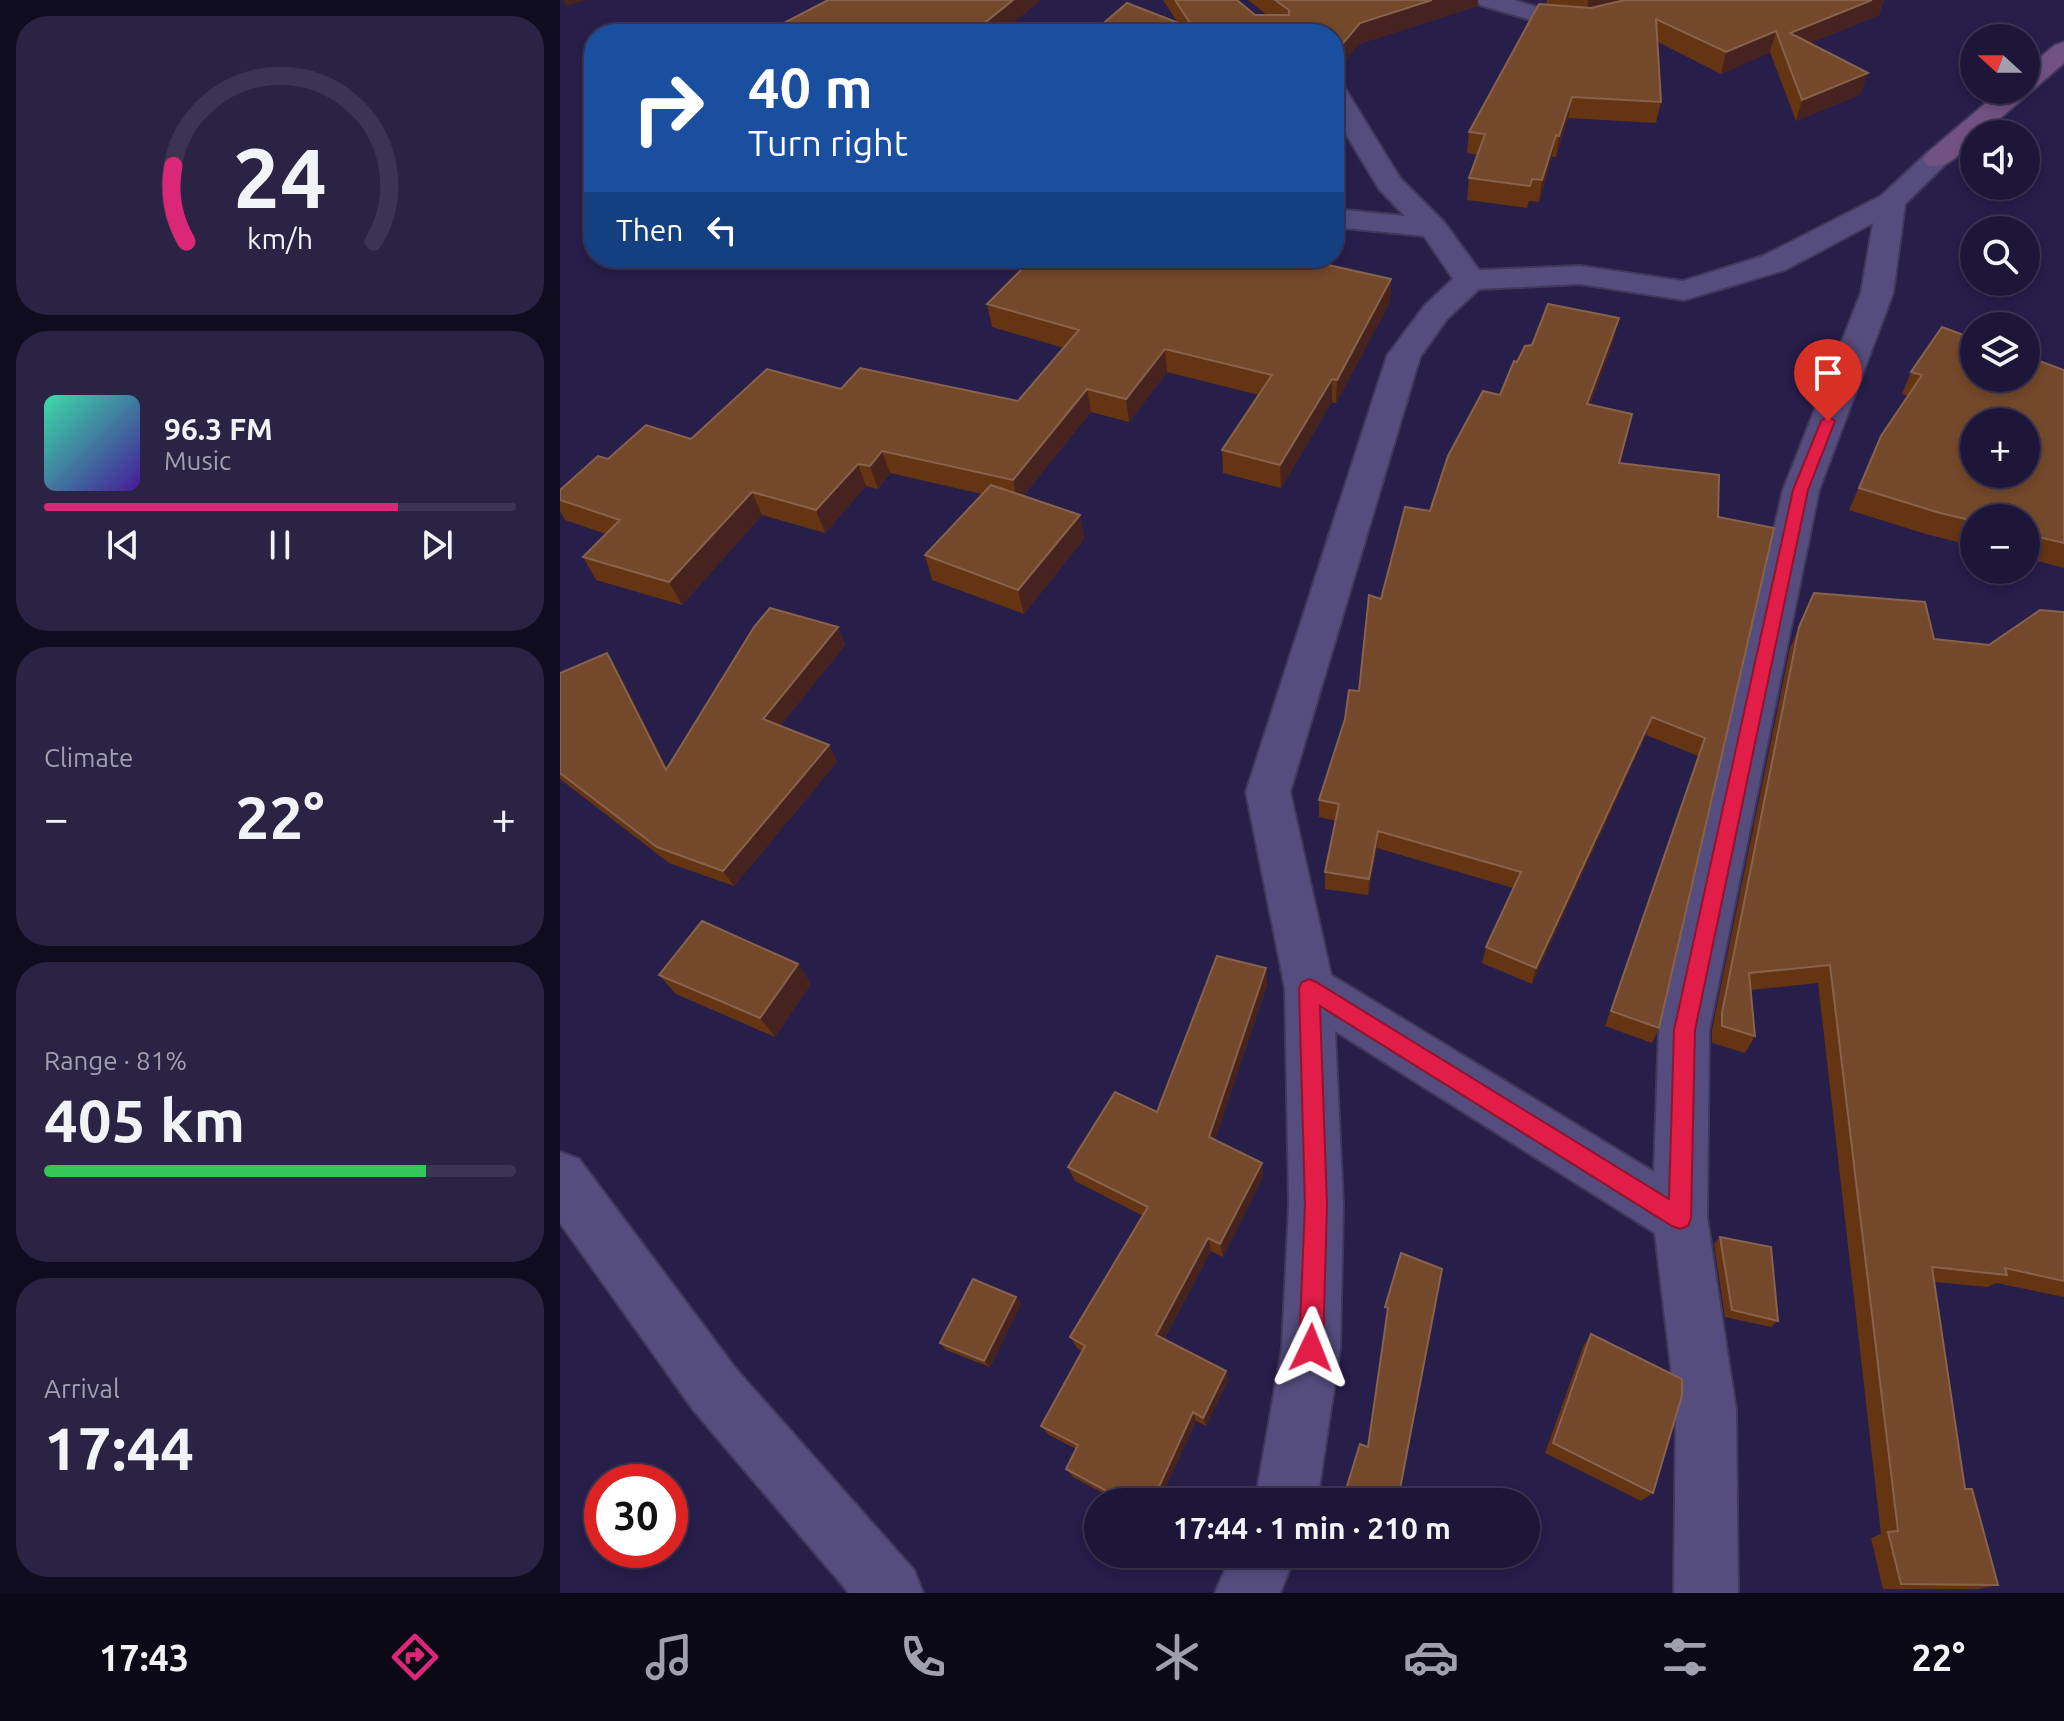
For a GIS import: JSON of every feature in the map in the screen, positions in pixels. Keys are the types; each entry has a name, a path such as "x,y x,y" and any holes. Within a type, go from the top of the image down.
{"main road":[{"path":"2040,71 2064,50"},
{"path":"1937,159 2001,104"}],"street":[{"path":"1489,0 1541,16 1587,19 1664,0"},
{"path":"1344,108 1389,183 1433,228 1470,280"},
{"path":"1288,1488 1311,1348 1316,1205 1309,988 1268,792 1404,356 1436,312 1470,280 1580,275 1684,291 1774,263 1891,202 1937,159"},
{"path":"1706,1593 1706,1410 1680,1218 1684,1030 1801,490 1877,293 1891,202"},
{"path":"1344,219 1433,228"},
{"path":"1309,988 1680,1218"},
{"path":"560,1178 715,1390 891,1593"},
{"path":"1247,1593 1259,1568"}],"building":[{"path":"828,0 1013,0 983,24 782,24"},
{"path":"1175,0 1237,0 1255,15 1289,15 1289,10 1275,0 1432,0 1360,23 1344,42 1344,24 1191,24"},
{"path":"1625,0 1872,0 1790,33 1868,73 1802,100 1776,31 1726,52 1656,19 1661,102 1572,97 1542,180 1532,179 1530,186 1469,178 1485,134 1469,132 1539,4 1591,8"},
{"path":"1127,3 1181,24 1103,24"},
{"path":"1023,268 1342,268 1391,279 1337,380 1332,379 1280,465 1222,450 1272,375 1165,349 1126,399 1087,389 1013,480 882,451 870,466 858,464 816,510 752,492 669,582 583,557 620,520 560,500 560,490 598,456 608,459 646,425 691,439 767,369 841,389 860,368 1018,401 1079,330 987,304"},
{"path":"1548,304 1619,318 1587,404 1632,414 1619,463 1719,475 1718,517 1774,528 1659,1028 1611,1011 1705,738 1652,717 1536,968 1486,947 1521,872 1378,831 1369,879 1325,872 1339,804 1319,800 1345,719 1349,690 1359,691 1369,595 1381,599 1405,507 1430,511 1448,456 1483,391 1500,395 1514,361 1517,362 1525,346 1532,345"},
{"path":"1942,327 1960,334 1960,392 2040,392 2040,361 2064,370 2064,543 2040,537 2040,504 1960,504 1960,518 1859,488 1881,436 1922,375 1911,372"},
{"path":"991,485 1080,515 1018,590 925,555"},
{"path":"1814,593 1925,602 1934,639 1989,645 2040,610 2064,612 2064,1281 2005,1268 2007,1275 1932,1267 1965,1489 1972,1489 1998,1585 1901,1584 1888,1532 1898,1531 1830,965 1749,973 1755,1036 1722,1026 1722,1013 1799,627"},
{"path":"770,608 838,627 763,719 829,745 723,871 657,847 560,773 560,673 607,653 666,770 754,627"},
{"path":"702,921 798,964 760,1018 659,975"},
{"path":"1217,956 1266,968 1209,1137 1262,1163 1220,1244 1208,1238 1156,1335 1226,1371 1203,1418 1193,1412 1158,1488 1101,1488 1066,1469 1078,1445 1041,1426 1085,1346 1070,1337 1148,1207 1068,1167 1115,1092 1157,1112"},
{"path":"1720,1237 1771,1247 1778,1321 1732,1310"},
{"path":"1401,1253 1442,1269 1400,1488 1346,1488 1360,1444 1368,1447 1388,1308 1385,1307"},
{"path":"973,1279 1016,1297 984,1361 940,1343"},
{"path":"1591,1334 1682,1379 1682,1395 1653,1493 1553,1443"}],"route":[{"path":"1311,1348 1316,1205 1309,988 1680,1218 1684,1030 1801,490 1828,421"}]}
